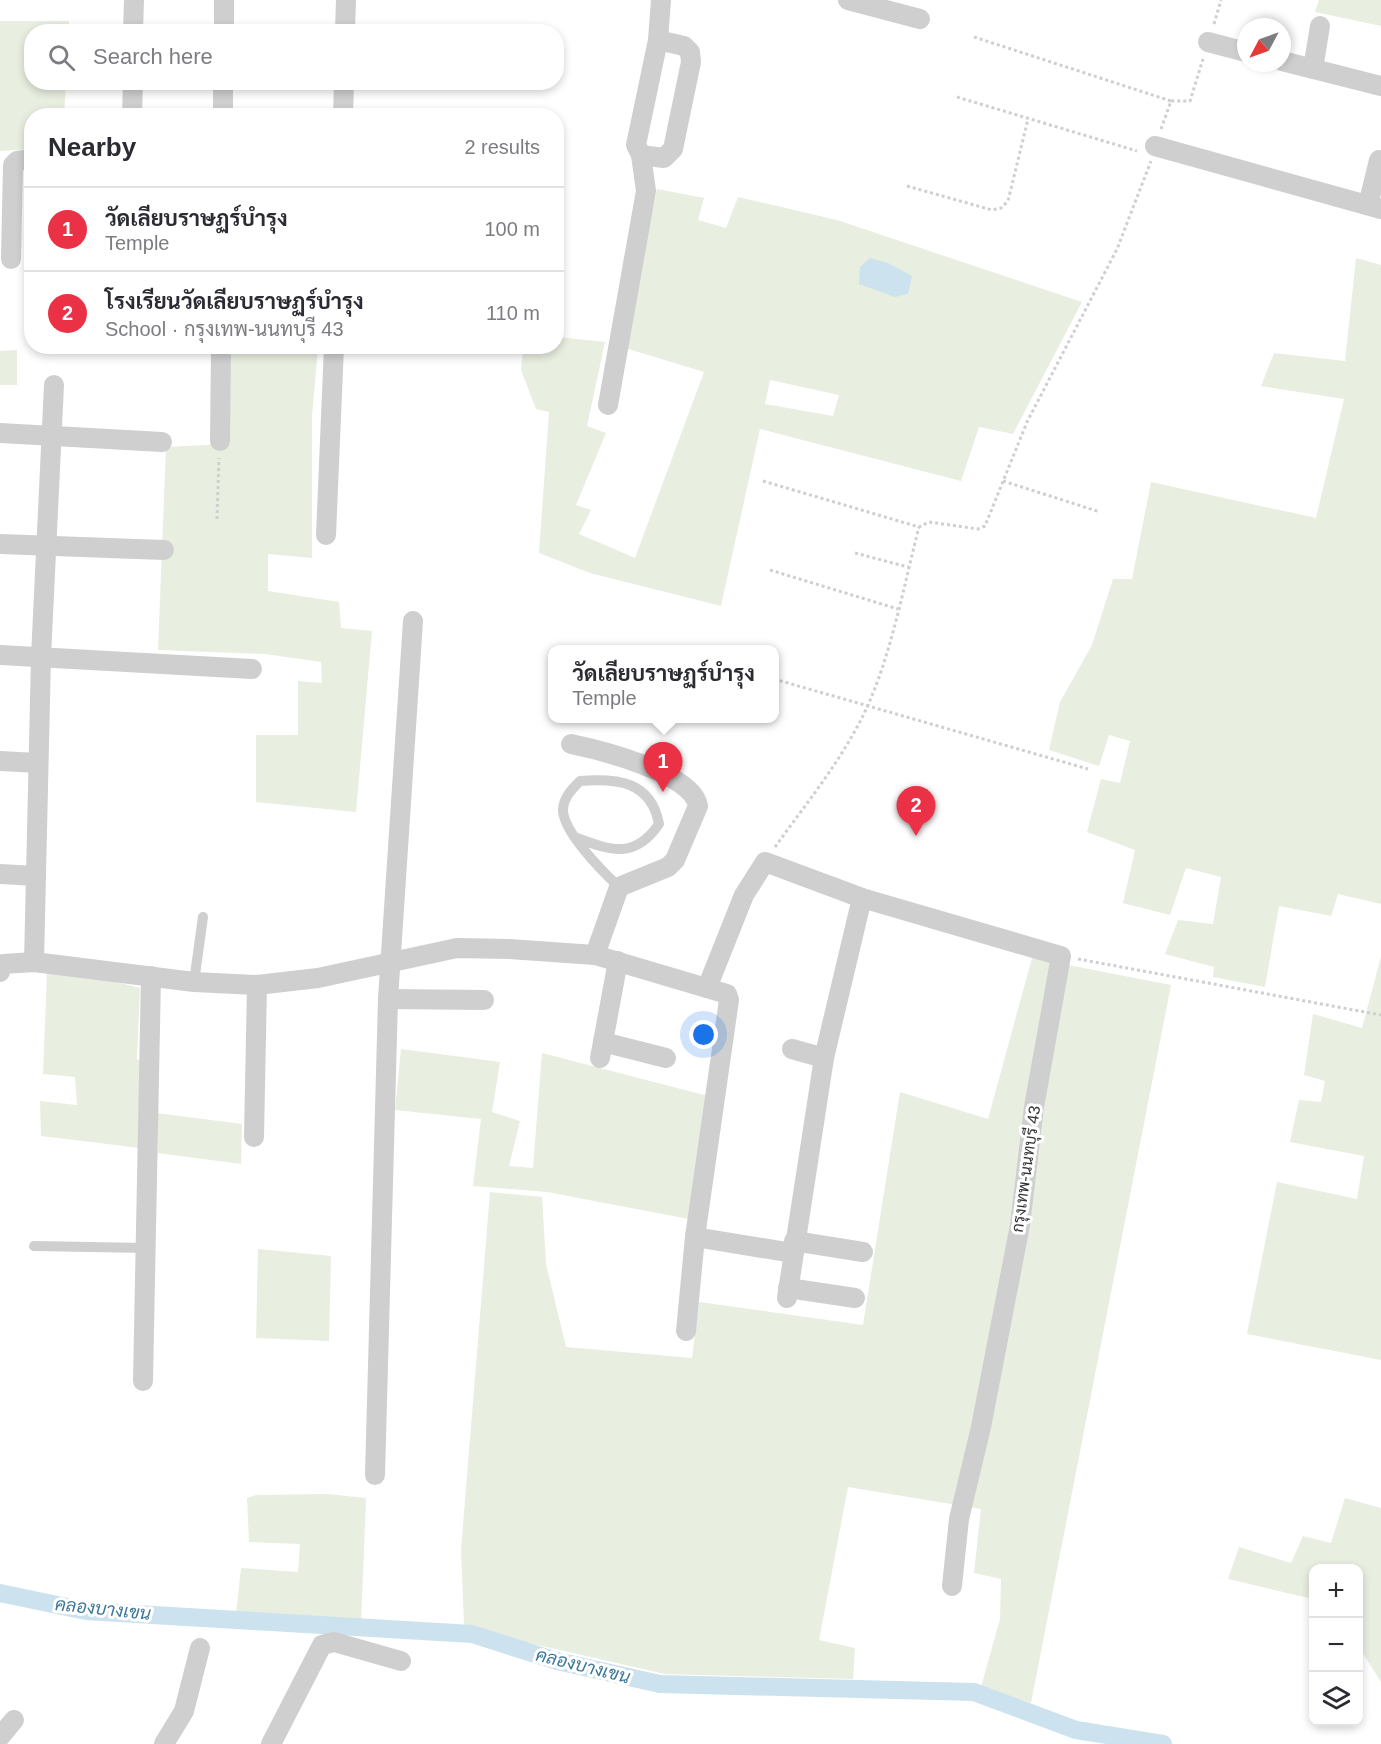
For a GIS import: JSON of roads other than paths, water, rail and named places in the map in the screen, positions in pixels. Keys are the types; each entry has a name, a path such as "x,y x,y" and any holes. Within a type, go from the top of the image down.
{"street":[{"path":"133,24 134,0"},
{"path":"224,0 224,24"},
{"path":"345,24 346,0"},
{"path":"608,405 646,191 641,155 636,145 658,40 661,0"},
{"path":"852,0 920,19"},
{"path":"1313,69 1320,26"},
{"path":"641,155 664,158 673,149 691,62 690,51 684,46 658,40"},
{"path":"1208,42 1237,50"},
{"path":"1291,63 1381,86"},
{"path":"132,108 133,90"},
{"path":"223,108 224,90"},
{"path":"343,108 344,90"},
{"path":"1154,151 1375,207 1379,160"},
{"path":"11,259 13,165 17,161 24,160"},
{"path":"220,441 221,354"},
{"path":"326,535 334,354"},
{"path":"34,962 41,657 54,385"},
{"path":"0,433 162,442"},
{"path":"0,544 164,550"},
{"path":"375,1475 380,1199 388,999 413,621"},
{"path":"0,655 252,669"},
{"path":"571,744 637,762 683,785 697,800 698,806 675,860 658,872 619,887 595,955"},
{"path":"0,761 39,763"},
{"path":"707,988 744,895 765,862 862,898 824,1058 788,1293 855,1298"},
{"path":"0,874 36,876"},
{"name":"กรุงเทพ-นนทบุรี 43","path":"862,898 1061,956 1034,1107 1020,1225 981,1427 959,1519 952,1586"},
{"path":"0,972 3,964 34,962 194,982 257,984 318,978 457,948 595,955 727,994 729,1000 695,1237 686,1331"},
{"path":"618,961 602,1050 666,1058"},
{"path":"143,1381 151,976"},
{"path":"254,1137 257,984"},
{"path":"388,999 484,1000"},
{"path":"792,1049 824,1058"},
{"path":"695,1237 863,1252"},
{"path":"271,1744 322,1645 334,1642 401,1661"},
{"path":"164,1744 184,1711 200,1648"},
{"path":"0,1737 14,1720"}],"lane":[{"path":"577,838 609,850 638,845 660,824 656,807 635,787 622,781 580,781 572,789 563,808 565,820 577,838 593,862 619,887"},
{"path":"194,982 203,917"},
{"path":"34,1246 146,1248"}],"water":[{"path":"870,258 888,263 912,276 908,294 895,297 859,284 860,267"}],"waterway":[{"name":"คลองบางเขน","path":"0,1593 86,1611 472,1634 557,1661 660,1684 974,1692 1076,1730 1163,1744"}],"place":[{"name":"วัดเลียบราษฏร์บำรุง","path":"663,792"},
{"name":"โรงเรียนวัดเลียบราษฏร์บำรุง","path":"916,836"}]}
